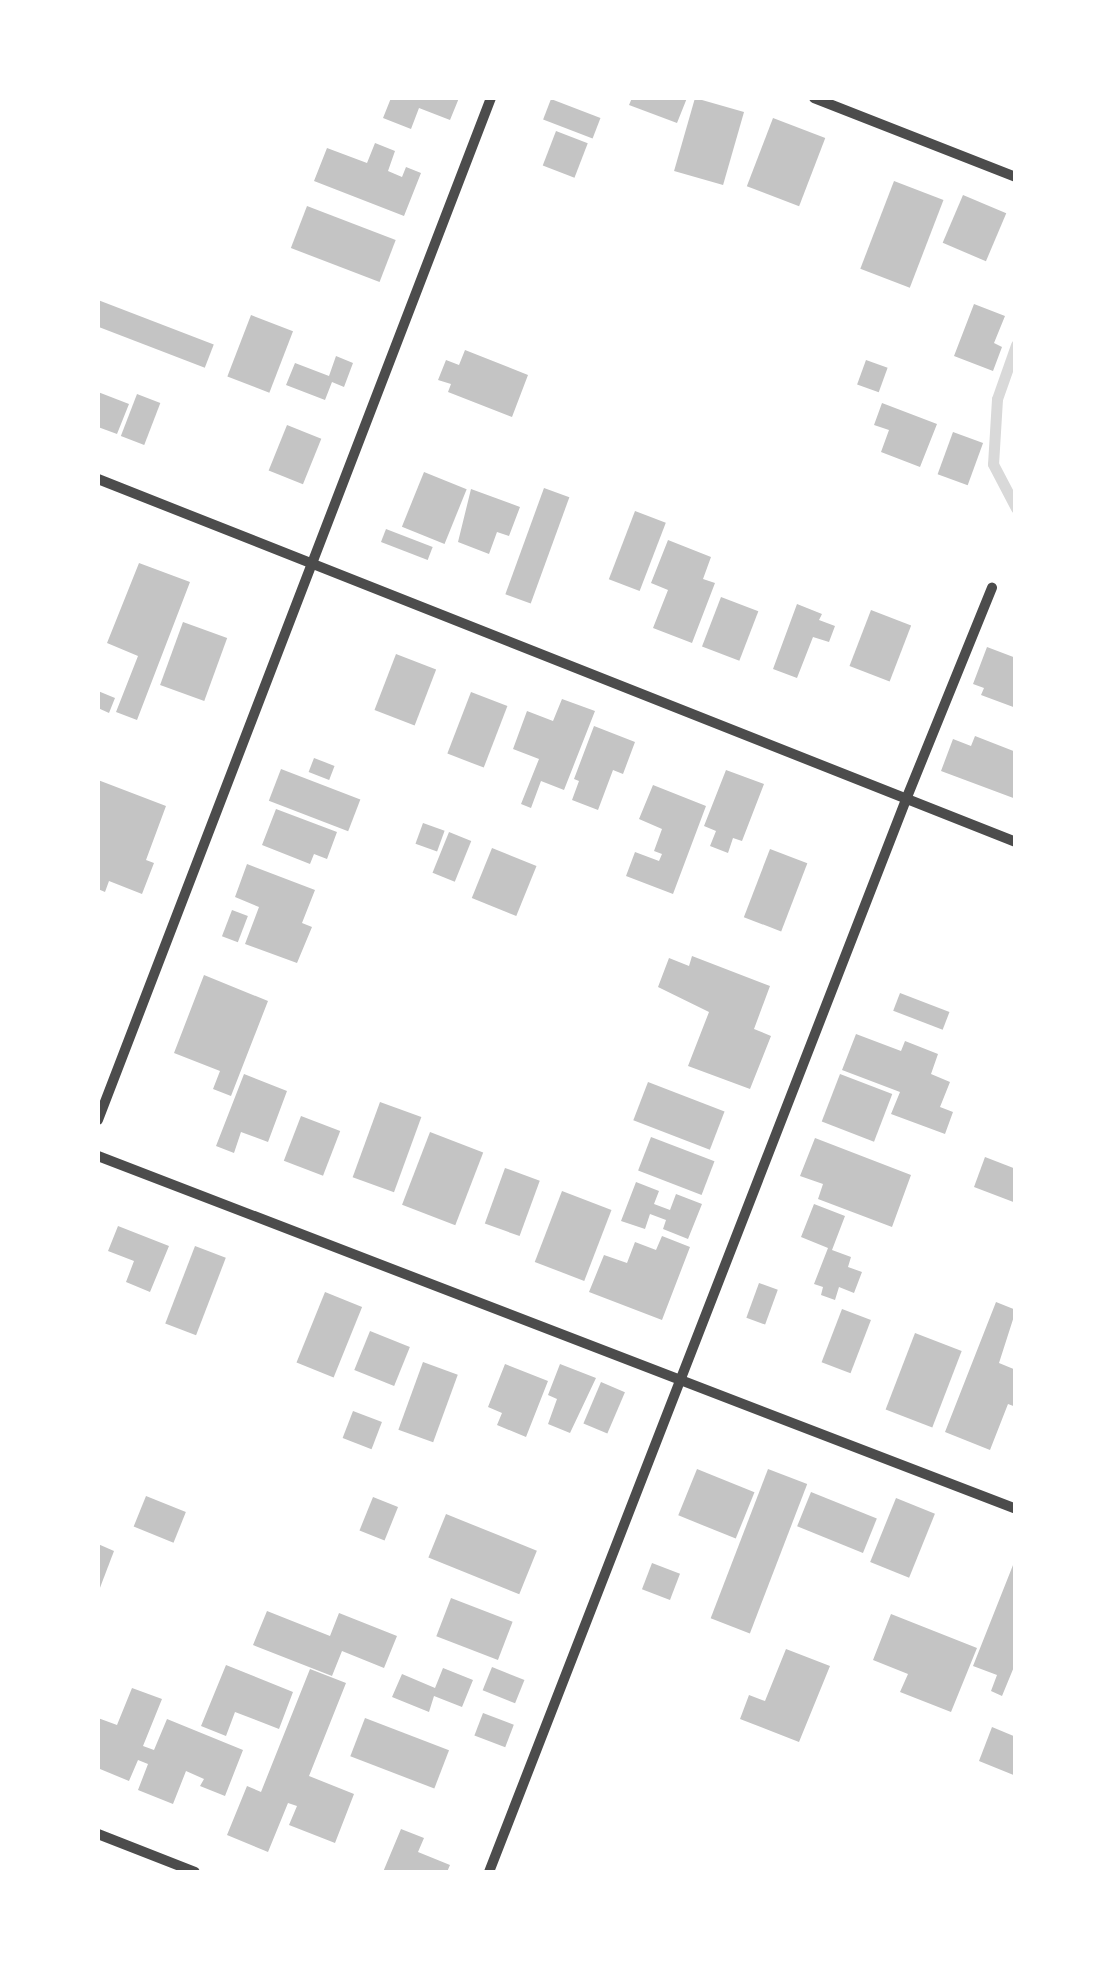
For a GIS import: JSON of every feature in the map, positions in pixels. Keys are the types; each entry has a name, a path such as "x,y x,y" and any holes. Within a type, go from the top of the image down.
{"street":[{"path":"98,1120 491,98"},
{"path":"814,98 1016,178"},
{"path":"98,479 1016,842"},
{"path":"489,1872 992,588"},
{"path":"98,1156 678,1382 1016,1508"},
{"path":"98,1834 195,1872"}],"building":[{"path":"391,98 459,98 450,120 419,108 411,129 383,118"},
{"path":"632,98 687,98 677,123 629,105"},
{"path":"695,98 744,112 723,185 674,171"},
{"path":"551,99 600,118 593,139 543,120"},
{"path":"773,118 825,138 799,206 747,186"},
{"path":"556,131 588,143 574,178 543,166"},
{"path":"375,143 395,151 388,171 402,177 406,167 421,173 404,216 314,181 327,148 367,163"},
{"path":"894,181 943,200 910,288 860,269"},
{"path":"963,195 1006,213 986,261 943,243"},
{"path":"307,206 396,240 380,282 291,248"},
{"path":"98,300 214,344 205,368 98,327"},
{"path":"974,304 1005,316 994,343 1002,347 993,371 954,356"},
{"path":"251,315 293,331 269,393 227,377"},
{"path":"465,350 528,375 512,417 448,392 451,384 438,380 446,360 459,365"},
{"path":"336,356 353,363 344,387 332,382 325,400 286,385 295,363 329,376"},
{"path":"866,360 888,368 879,392 857,384"},
{"path":"98,392 129,404 117,434 98,427"},
{"path":"137,394 160,403 144,445 121,436"},
{"path":"882,403 937,424 920,467 881,452 889,430 874,425"},
{"path":"287,425 321,439 303,484 269,470"},
{"path":"953,432 983,443 968,485 938,474"},
{"path":"424,472 467,489 445,544 402,527"},
{"path":"544,488 569,497 531,603 505,594"},
{"path":"471,489 520,507 509,536 497,532 489,554 458,542"},
{"path":"635,511 666,523 640,591 609,579"},
{"path":"386,529 433,547 428,560 381,542"},
{"path":"668,540 711,557 703,579 715,583 692,643 653,628 668,590 651,583"},
{"path":"139,563 190,582 137,720 116,712 138,656 107,643"},
{"path":"721,597 758,611 739,661 702,646"},
{"path":"797,604 822,614 819,620 835,626 829,642 813,637 797,678 773,669"},
{"path":"871,610 911,625 890,681 849,666"},
{"path":"183,622 227,638 204,701 160,685"},
{"path":"987,647 1016,658 1016,708 981,695 984,688 973,684"},
{"path":"396,654 436,669 415,725 374,710"},
{"path":"98,691 115,698 109,713 98,708"},
{"path":"471,692 507,706 484,768 447,754"},
{"path":"562,699 595,711 564,790 541,781 531,808 521,804 539,759 513,749 527,711 553,721"},
{"path":"594,726 635,742 623,774 613,770 598,810 572,800 579,781 574,779"},
{"path":"975,736 1016,752 1016,799 941,771 953,739 971,746"},
{"path":"314,758 335,766 329,780 309,772"},
{"path":"281,769 360,799 348,831 269,801"},
{"path":"726,770 764,784 742,841 733,838 728,853 710,846 716,831 704,826"},
{"path":"98,780 166,806 146,860 154,863 142,894 109,881 105,892 98,889"},
{"path":"653,785 706,806 673,894 626,876 635,852 659,861 662,854 654,851 662,829 639,819"},
{"path":"276,809 337,832 327,859 314,854 310,864 262,845"},
{"path":"423,823 445,831 437,852 415,844"},
{"path":"449,832 471,841 455,882 433,873"},
{"path":"492,848 537,866 516,916 472,898"},
{"path":"770,849 807,863 781,931 744,917"},
{"path":"247,864 315,890 302,923 312,927 297,963 245,944 259,907 235,897"},
{"path":"232,910 248,916 238,942 222,936"},
{"path":"692,956 770,986 754,1029 771,1036 750,1089 688,1066 709,1012 658,987 669,958 689,966"},
{"path":"204,975 268,1001 231,1096 213,1089 220,1071 174,1053"},
{"path":"900,993 949,1012 943,1030 893,1011"},
{"path":"856,1034 901,1051 905,1041 938,1054 931,1074 950,1082 940,1107 953,1112 945,1134 891,1114 900,1092 842,1070"},
{"path":"244,1074 287,1091 268,1142 241,1132 234,1153 216,1146"},
{"path":"840,1074 892,1094 874,1142 822,1122"},
{"path":"648,1082 725,1111 710,1150 633,1120"},
{"path":"380,1102 421,1117 394,1192 353,1177"},
{"path":"301,1116 340,1131 323,1176 284,1161"},
{"path":"430,1132 483,1152 455,1225 402,1205"},
{"path":"651,1137 714,1161 702,1195 638,1171"},
{"path":"815,1138 911,1175 892,1227 818,1199 823,1184 800,1176"},
{"path":"985,1157 1016,1169 1016,1203 974,1187"},
{"path":"505,1168 540,1181 520,1236 485,1223"},
{"path":"636,1182 659,1191 654,1204 670,1210 676,1194 702,1204 688,1239 663,1229 666,1220 650,1214 645,1229 621,1221"},
{"path":"562,1191 611,1210 584,1281 535,1262"},
{"path":"814,1204 845,1216 832,1250 851,1257 848,1267 862,1272 854,1293 839,1287 835,1300 821,1295 823,1287 814,1284 828,1248 801,1237"},
{"path":"118,1226 169,1246 150,1292 126,1282 134,1261 108,1251"},
{"path":"662,1236 690,1247 662,1320 589,1292 604,1255 627,1263 635,1242 656,1250"},
{"path":"195,1246 226,1258 196,1335 165,1323"},
{"path":"759,1283 778,1290 765,1325 746,1318"},
{"path":"325,1292 362,1307 334,1377 297,1362"},
{"path":"996,1302 1016,1310 999,1363 1016,1370 1016,1407 1008,1404 990,1450 945,1432"},
{"path":"842,1309 871,1320 851,1373 822,1362"},
{"path":"370,1331 410,1347 394,1386 354,1370"},
{"path":"915,1333 962,1351 932,1427 886,1410"},
{"path":"423,1362 458,1375 433,1442 398,1430"},
{"path":"505,1364 548,1381 526,1437 497,1425 502,1413 488,1407"},
{"path":"560,1364 596,1378 570,1433 548,1424 557,1399 548,1395"},
{"path":"601,1382 625,1392 607,1434 583,1423"},
{"path":"353,1411 382,1422 372,1449 343,1438"},
{"path":"697,1469 754,1492 736,1539 678,1515"},
{"path":"768,1469 807,1484 750,1633 711,1618"},
{"path":"811,1492 877,1519 863,1553 797,1526"},
{"path":"146,1496 186,1512 174,1543 134,1527"},
{"path":"373,1497 398,1507 385,1540 360,1530"},
{"path":"896,1498 935,1514 909,1578 870,1562"},
{"path":"446,1514 537,1551 519,1594 428,1558"},
{"path":"98,1544 114,1551 98,1593"},
{"path":"1015,1560 1016,1662 1002,1696 991,1691 997,1675 973,1666"},
{"path":"652,1563 680,1574 670,1600 642,1589"},
{"path":"451,1598 513,1622 498,1660 436,1636"},
{"path":"267,1611 330,1636 339,1613 397,1636 384,1668 342,1651 332,1676 253,1645"},
{"path":"891,1614 977,1648 951,1712 900,1692 908,1674 873,1660"},
{"path":"786,1649 830,1666 799,1742 740,1719 749,1695 765,1701"},
{"path":"226,1665 293,1692 279,1729 235,1712 226,1736 201,1726"},
{"path":"492,1667 524,1680 515,1703 483,1690"},
{"path":"443,1668 473,1680 462,1707 434,1696 429,1712 392,1697 402,1674 435,1688"},
{"path":"310,1669 346,1683 309,1776 354,1794 335,1843 289,1825 297,1806 288,1803 268,1852 227,1835 247,1786 261,1792"},
{"path":"132,1688 162,1699 143,1746 154,1750 167,1719 243,1750 225,1796 200,1786 204,1779 186,1771 173,1804 138,1790 148,1764 138,1760 129,1781 100,1769 98,1718 117,1725"},
{"path":"483,1713 514,1725 505,1747 474,1735"},
{"path":"365,1718 449,1750 434,1789 350,1756"},
{"path":"992,1727 1016,1737 1016,1776 979,1761"},
{"path":"401,1829 424,1838 418,1852 450,1865 447,1872 383,1872"}],"waterway":[{"path":"1016,345 997,399 993,464 1016,508"}]}
